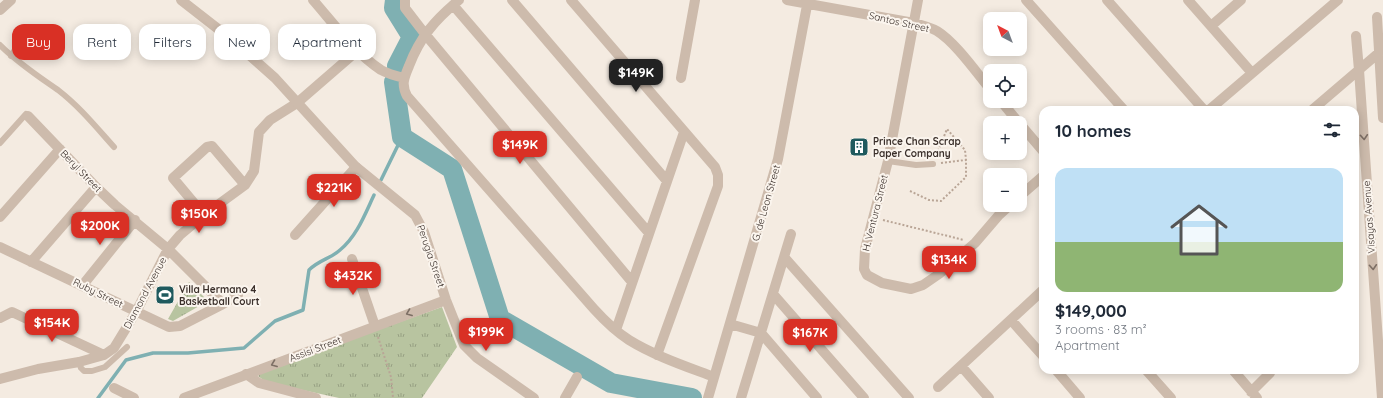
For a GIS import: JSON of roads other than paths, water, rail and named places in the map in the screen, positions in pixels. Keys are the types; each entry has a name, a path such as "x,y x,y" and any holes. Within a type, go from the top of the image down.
{"street":[{"path":"0,10 11,0"},
{"name":"Perugia Street","path":"181,0 231,39 270,73 356,167 415,215 421,224 446,300 464,345 470,353 534,398"},
{"path":"405,0 405,8 425,34 632,282"},
{"path":"512,0 667,181"},
{"path":"571,0 715,167 718,175 718,186 657,355"},
{"path":"681,78 695,0"},
{"name":"Santos Street","path":"787,0 807,2 929,27 947,39 983,80"},
{"name":"H. Ventura Street","path":"918,0 888,161 865,249 864,269 867,275 882,283 911,289 923,285 939,274 975,243 1002,212"},
{"path":"1026,0 1120,106"},
{"path":"1107,0 1200,106"},
{"path":"1188,0 1252,73"},
{"path":"1211,26 1241,0"},
{"path":"1215,106 1338,0"},
{"path":"318,2 336,24"},
{"path":"649,233 456,2 425,34 416,50 404,78 403,84 407,96 594,309 616,330 628,339 657,355 714,377"},
{"name":"G. de Leon Street","path":"708,398 778,159 807,2"},
{"path":"1377,17 1381,52 1383,118"},
{"name":"Visayas Avenue","path":"1356,36 1382,398"},
{"path":"1317,106 1381,52"},
{"name":"Diamond Avenue","path":"0,379 38,369 79,362 104,355 114,348 136,312 168,248 180,235 204,215 245,185 255,169 259,132 273,118 297,103 347,60"},
{"path":"368,60 381,70 404,78"},
{"path":"1007,108 1014,116"},
{"name":"Beryl Street","path":"27,115 96,187 115,205 168,248 223,304"},
{"path":"616,330 684,132"},
{"path":"1027,132 1039,146"},
{"path":"204,215 173,178 207,147 212,146 245,185"},
{"path":"0,218 60,149"},
{"path":"295,235 356,167"},
{"path":"1027,190 1039,179"},
{"path":"31,262 96,187"},
{"path":"82,286 135,220"},
{"path":"742,398 790,234"},
{"name":"Ruby Street","path":"0,247 169,327 180,326 238,295"},
{"path":"784,257 909,398"},
{"path":"352,259 375,326"},
{"path":"773,294 864,398"},
{"path":"938,387 1039,294"},
{"name":"Assisi Street","path":"184,398 446,300"},
{"path":"0,318 12,312 104,355"},
{"path":"1011,320 1039,352"},
{"path":"730,324 761,333 817,398"},
{"path":"960,366 989,398"},
{"path":"246,374 259,383 316,398"},
{"path":"1059,374 1080,398"},
{"path":"1150,374 1171,398"},
{"path":"1236,374 1254,395 1269,374"},
{"path":"565,398 578,377"},
{"path":"114,388 134,398"}],"lane":[{"path":"0,46 11,56 59,91 86,114 114,147"},
{"path":"0,143 27,115"},
{"path":"888,161 916,165 933,164"},
{"path":"79,362 80,368 84,371 92,371 105,367 127,347"}],"waterway":[{"path":"395,0 394,8 412,37 397,66"},
{"path":"394,82 402,137 452,169 500,319 611,383 692,398"},
{"path":"381,180 402,137"},
{"path":"98,398 126,360 153,353 188,353 244,348 275,321 303,310 309,270 336,253 346,244 356,231 374,195"}],"place":[{"name":"Prince Chan Scrap Paper Company","path":"859,147"},
{"name":"Villa Hermano 4 Basketball Court","path":"165,295"}]}
